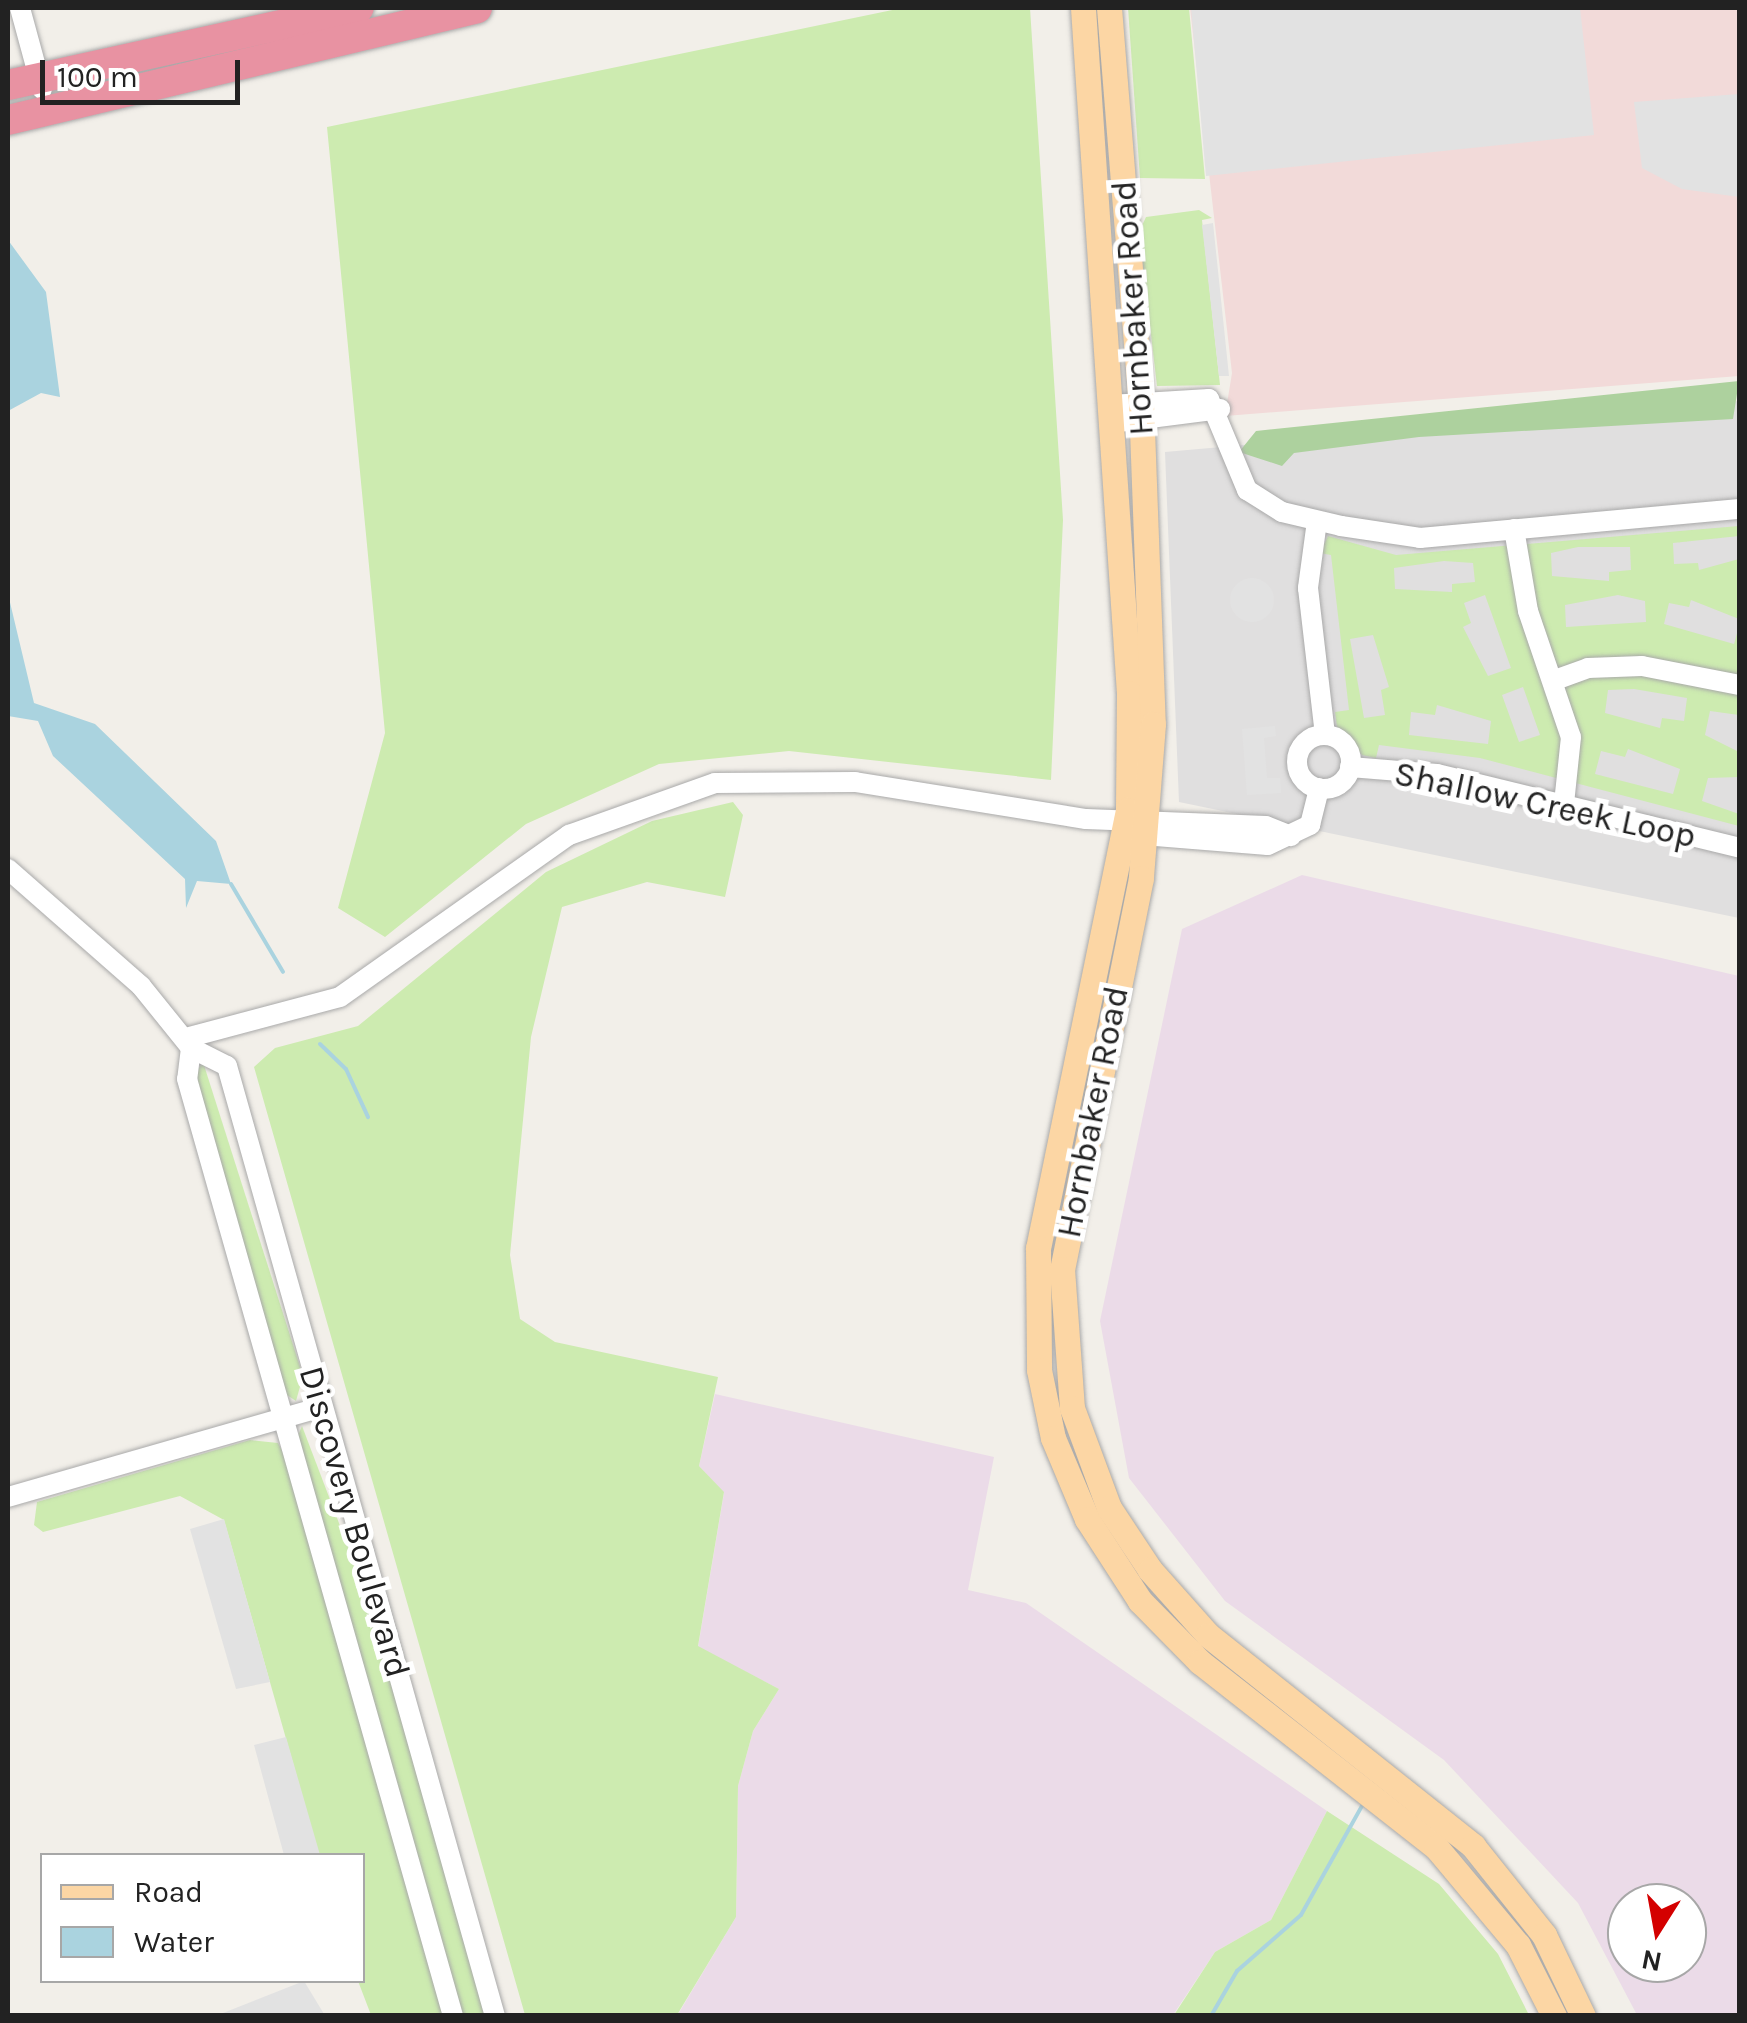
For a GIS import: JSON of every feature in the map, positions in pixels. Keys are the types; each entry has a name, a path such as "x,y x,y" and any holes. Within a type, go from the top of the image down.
{"highway":[{"path":"8,85 359,8"},
{"path":"8,120 477,8"},
{"path":"8,104 39,78"}],"main road":[{"name":"Hornbaker Road","path":"1083,8 1138,827 1038,1248 1039,1370 1066,1474 1107,1554 1167,1632 1475,1886 1554,2016"},
{"name":"Hornbaker Road","path":"1110,8 1141,412 1138,827 1069,1214 1060,1340 1086,1454 1126,1538 1208,1634 1492,1865 1544,1935 1584,2016"},
{"path":"1264,1713 1282,1692"}],"street":[{"path":"20,8 47,111"},
{"path":"1110,414 1220,409 1226,457 1247,490 1318,521 1420,538 1740,509"},
{"path":"188,1043 340,997 545,849 674,791 795,777 1268,845 1291,836 1310,825 1318,788 1304,780 1297,757 1325,735 1308,588 1318,521"},
{"path":"1514,529 1528,610 1556,680 1571,737 1564,804"},
{"path":"1556,680 1588,668 1642,666 1740,684"},
{"name":"Shallow Creek Loop","path":"1325,735 1344,744 1350,767"},
{"name":"Shallow Creek Loop","path":"1350,767 1438,774 1740,848"},
{"name":"Shallow Creek Loop","path":"1318,788 1335,786 1350,767"},
{"name":"Discovery Boulevard","path":"8,869 141,986 188,1043 227,1066 495,2016"},
{"name":"Discovery Boulevard","path":"188,1043 187,1080 453,2016"},
{"path":"8,1497 321,1407"}],"shaded area":[{"path":"1190,8 1739,8 1739,376 1225,416 1232,373"},
{"path":"1191,8 1580,8 1594,135 1206,176"},
{"path":"1739,94 1739,197 1682,189 1642,168 1634,102"},
{"path":"1213,223 1229,376 1219,376 1202,225"},
{"path":"1739,401 1739,918 1179,802 1165,452"},
{"path":"1252,578 1268,584 1274,600 1268,616 1252,622 1236,616 1230,600 1236,584"},
{"path":"1275,726 1276,736 1264,738 1267,778 1280,778 1281,793 1247,795 1242,729"},
{"path":"1302,875 1739,976 1739,2015 1637,2015 1620,1983 1707,1983 1707,1883 1607,1883 1607,1958 1578,1903 1444,1760 1225,1601 1129,1478 1100,1321 1182,929"},
{"path":"715,1394 994,1457 968,1590 1026,1603 1327,1811 1271,1920 1215,1952 1173,2015 677,2016 736,1917 738,1786 753,1731 779,1689 698,1647 724,1493 699,1466"},
{"path":"224,1519 270,1682 236,1689 190,1529"},
{"path":"286,1737 319,1853 283,1853 254,1745"},
{"path":"299,1983 305,1983 324,2014 218,2015"}],"green space":[{"path":"902,8 1030,8 1063,520 1051,780 789,751 659,764 526,824 385,937 338,908 385,733 327,127"},
{"path":"1128,8 1189,8 1205,179 1140,178"},
{"path":"1199,210 1212,218 1202,220 1220,385 1157,386 1139,232 1146,217"},
{"path":"1739,381 1733,419 1419,437 1294,453 1282,466 1239,452 1256,431"},
{"path":"1739,526 1739,536 1673,543 1674,564 1698,563 1699,570 1739,559 1739,619 1691,600 1689,607 1669,603 1664,624 1734,644 1739,626 1739,715 1710,711 1705,735 1739,752 1739,777 1708,778 1702,801 1739,814 1739,826 1480,758 1379,745 1376,758 1362,755 1337,727 1335,712 1349,710 1331,555 1320,553 1328,536 1396,555","holes":["1578,547 1630,547 1631,570 1609,572 1609,581 1552,576 1551,553","1444,561 1473,563 1475,582 1452,584 1452,592 1395,589 1394,568","1485,595 1511,668 1488,676 1463,627 1471,623 1464,603","1618,595 1645,601 1646,622 1566,627 1565,605","1373,635 1389,687 1381,690 1385,715 1364,718 1350,639","1523,687 1540,735 1519,742 1502,695","1634,689 1687,698 1684,721 1662,718 1660,728 1605,713 1608,690","1437,705 1491,721 1488,744 1409,735 1411,712 1435,715","1628,749 1680,769 1673,794 1595,774 1601,751 1625,757"]},
{"path":"733,802 743,815 725,897 647,882 562,907 531,1037 510,1255 520,1319 555,1342 718,1377 699,1466 724,1492 698,1646 779,1689 753,1731 738,1786 736,1917 677,2015 525,2015 254,1067 275,1048 358,1026 546,872 652,821"},
{"path":"203,1062 303,1376 296,1401 284,1393 194,1075"},
{"path":"302,1426 366,1594 486,2015 462,2015 297,1438"},
{"path":"250,1440 278,1443 286,1458 445,2015 371,2015 359,1983 365,1983 365,1853 318,1853 224,1520 180,1496 43,1532 34,1525 37,1502"},
{"path":"1327,1811 1439,1884 1498,1954 1529,2015 1174,2015 1215,1952 1271,1920"}],"water":[{"path":"8,240 46,292 60,397 41,393 8,411"},
{"path":"8,594 34,703 95,724 216,841 231,884 197,881 186,908 185,879 53,756 38,721 8,716"}],"waterway":[{"path":"231,884 283,972"},
{"path":"320,1044 346,1069 368,1117"},
{"path":"1211,2016 1237,1971 1301,1915 1363,1804"}]}
